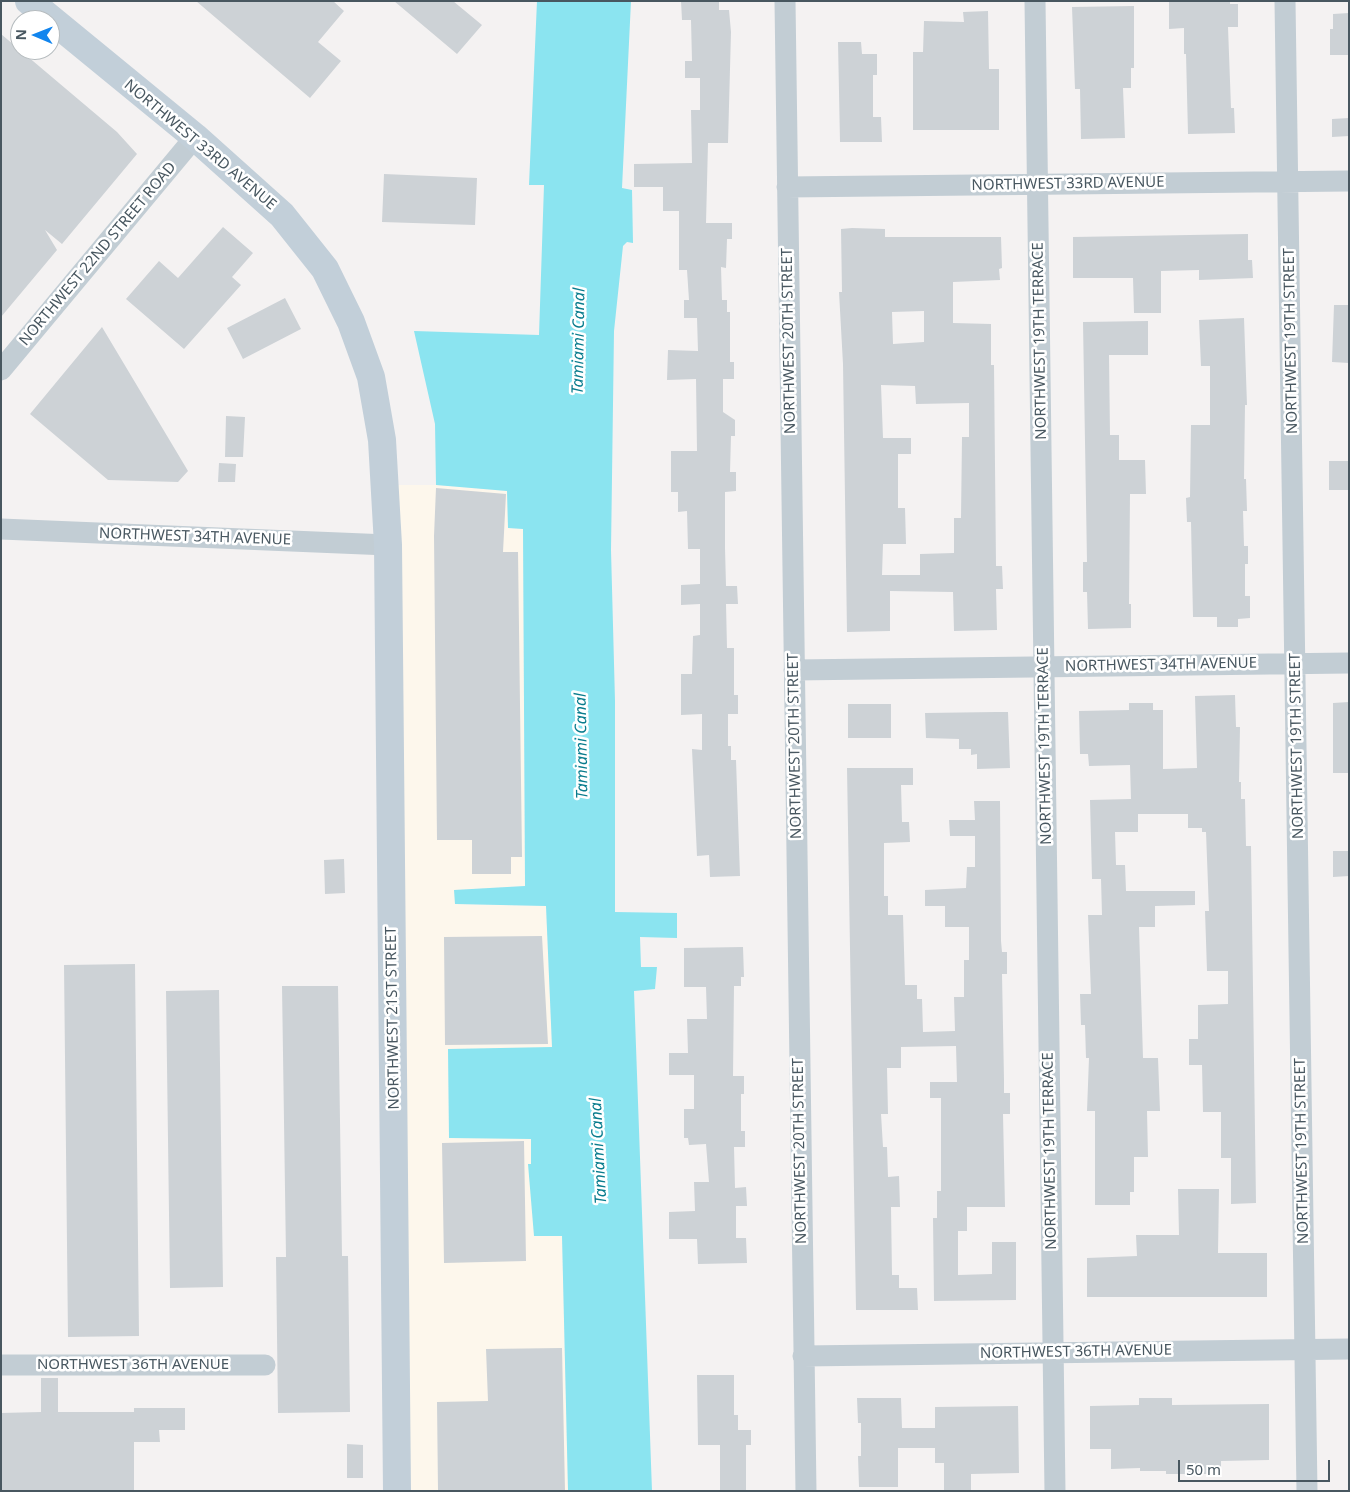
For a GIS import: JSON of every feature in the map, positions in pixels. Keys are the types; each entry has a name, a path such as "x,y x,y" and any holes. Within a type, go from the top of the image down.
{"street":[{"name":"NORTHWEST 33RD AVENUE","path":"29,1 195,138 282,215 325,269 342,302 364,353 379,413 385,466 388,545"},
{"name":"NORTHWEST 20TH STREET","path":"785,1 806,1491"},
{"name":"NORTHWEST 19TH TERRACE","path":"1035,1 1055,1491"},
{"name":"NORTHWEST 19TH STREET","path":"1285,1 1307,1491"},
{"name":"NORTHWEST 22ND STREET ROAD","path":"1,370 195,138"},
{"name":"NORTHWEST 33RD AVENUE","path":"787,187 1349,181"},
{"name":"NORTHWEST 34TH AVENUE","path":"1,529 388,545"},
{"name":"NORTHWEST 21ST STREET","path":"388,545 397,1491"},
{"name":"NORTHWEST 34TH AVENUE","path":"794,670 1349,662"},
{"name":"NORTHWEST 36TH AVENUE","path":"803,1356 1349,1349"},
{"name":"NORTHWEST 36TH AVENUE","path":"1,1365 265,1365"}],"shaded area":[{"path":"377,485 436,485 507,491 508,528 523,529 525,886 455,890 455,904 546,906 552,1048 448,1049 449,1138 531,1138 534,1235 562,1236 568,1491 394,1491"}],"water":[{"name":"Tamiami Canal","path":"537,1 631,1 622,188 632,190 633,243 627,242 623,246 614,331 611,550 615,701 615,912 677,913 677,938 640,937 641,967 657,967 655,989 634,991 652,1491 568,1491 562,1236 534,1236 528,1164 531,1164 531,1139 449,1138 448,1049 552,1047 546,906 455,904 454,890 525,886 523,529 508,528 507,491 436,485 435,424 414,331 539,335 544,185 529,185"}],"building":[{"path":"196,1 333,1 344,11 318,42 341,61 310,98"},
{"path":"394,1 453,1 482,25 457,54"},
{"path":"681,1 719,1 719,10 729,10 731,32 728,143 708,143 706,223 732,223 732,239 727,239 726,268 721,267 722,300 727,300 727,312 730,312 730,362 734,362 734,379 723,379 723,412 735,420 735,436 731,436 730,472 736,472 736,491 725,492 725,548 726,586 737,586 738,604 726,604 727,648 734,648 734,695 738,695 738,714 728,714 728,746 731,746 731,760 736,760 740,876 710,877 709,855 697,856 692,749 702,750 702,714 681,715 681,674 692,674 693,636 700,635 700,604 681,605 681,585 700,584 700,549 688,549 687,511 678,512 678,492 671,492 671,451 697,451 696,379 667,380 668,350 698,351 697,318 684,318 684,300 689,300 687,270 679,270 679,211 663,211 663,187 634,187 634,164 692,163 691,110 700,110 700,78 685,78 685,61 692,61 691,20 682,20"},
{"path":"1169,1 1230,1 1230,4 1238,4 1238,27 1228,27 1231,108 1234,108 1235,133 1188,134 1184,28 1169,29"},
{"path":"1134,6 1134,68 1131,68 1131,88 1123,88 1125,138 1081,139 1080,89 1075,89 1072,7"},
{"path":"988,11 989,69 999,69 999,130 913,130 913,52 923,52 924,21 964,22 963,12"},
{"path":"1349,13 1349,55 1330,55 1330,29 1333,29 1333,14"},
{"path":"1,34 10,42 10,60 32,60 117,132 137,154 62,244 45,230 57,250 1,317"},
{"path":"838,42 861,42 862,54 877,54 877,75 873,75 873,117 881,117 882,142 840,142"},
{"path":"1349,118 1349,136 1332,137 1332,119"},
{"path":"384,174 477,178 475,225 382,222"},
{"path":"223,227 253,253 232,277 241,285 184,349 126,299 159,261 178,278"},
{"path":"841,229 885,229 885,237 1001,237 1002,268 999,269 1000,280 953,282 953,323 991,324 991,365 994,365 996,566 1002,566 1003,589 996,589 997,630 954,631 953,592 890,591 890,631 847,632 843,364 839,292 842,292","holes":["924,311 924,342 893,344 892,312","881,385 915,386 916,404 969,403 969,437 962,437 961,518 954,518 954,553 920,554 920,575 882,575 883,544 906,544 905,508 898,508 898,454 911,454 911,438 883,438"]},
{"path":"1248,234 1248,260 1252,260 1253,278 1199,280 1199,270 1161,271 1161,313 1134,313 1133,278 1073,278 1073,237"},
{"path":"285,298 301,329 243,359 227,328"},
{"path":"1334,305 1349,305 1349,363 1332,362"},
{"path":"1244,318 1247,405 1245,405 1244,479 1246,479 1247,511 1243,511 1244,546 1248,546 1248,564 1245,564 1245,596 1250,596 1250,618 1238,619 1238,627 1217,627 1217,617 1193,617 1191,522 1187,522 1186,498 1190,497 1191,425 1210,425 1210,366 1201,366 1199,320"},
{"path":"1148,321 1148,355 1109,355 1110,435 1119,435 1119,460 1145,460 1146,494 1130,494 1129,604 1131,604 1131,628 1088,629 1087,592 1083,592 1083,562 1087,562 1083,322"},
{"path":"102,327 188,471 178,482 108,480 30,414"},
{"path":"226,416 245,417 243,457 225,457"},
{"path":"1329,461 1349,461 1349,490 1329,490"},
{"path":"219,463 236,464 235,482 218,482"},
{"path":"436,488 506,494 503,552 518,552 522,857 511,857 511,874 472,874 472,840 437,840 434,536"},
{"path":"1235,695 1236,727 1240,727 1239,782 1241,782 1241,799 1245,799 1246,846 1251,846 1256,1203 1231,1204 1231,1158 1221,1158 1221,1112 1203,1112 1202,1065 1189,1065 1189,1039 1198,1039 1198,1005 1228,1004 1228,971 1207,971 1205,911 1209,911 1206,832 1202,832 1202,828 1188,828 1188,814 1138,814 1138,832 1115,832 1116,865 1125,865 1126,891 1195,891 1195,905 1155,906 1155,927 1139,927 1143,1058 1158,1058 1160,1111 1147,1111 1148,1157 1134,1157 1134,1192 1130,1192 1130,1205 1095,1205 1095,1111 1087,1111 1089,1058 1086,1058 1085,1025 1081,1025 1080,994 1091,994 1088,915 1102,915 1101,879 1092,879 1090,800 1131,799 1130,765 1089,766 1088,754 1080,754 1079,711 1129,710 1129,703 1153,703 1153,710 1163,710 1163,769 1197,768 1195,696"},
{"path":"1349,702 1349,773 1333,773 1333,703"},
{"path":"848,704 891,704 891,738 848,738"},
{"path":"1008,712 1010,768 977,769 977,754 971,755 971,749 959,749 959,739 926,738 925,713"},
{"path":"847,768 913,768 913,785 901,785 902,822 909,822 910,842 884,843 884,896 888,896 888,915 903,915 905,985 917,985 917,999 922,999 923,1032 955,1031 954,997 964,997 964,960 969,960 969,927 945,927 945,906 925,906 925,890 966,888 967,867 975,867 975,836 950,836 949,820 975,820 974,801 1000,801 1001,941 1002,952 1007,952 1007,974 1002,974 1004,1093 1010,1093 1010,1114 1003,1114 1005,1207 967,1207 967,1231 958,1231 958,1275 992,1274 992,1242 1016,1242 1016,1300 934,1301 933,1218 937,1218 937,1191 941,1191 941,1098 930,1098 930,1082 957,1082 956,1046 901,1047 901,1068 887,1068 888,1114 881,1114 883,1147 887,1147 888,1177 899,1176 900,1207 891,1207 892,1275 899,1275 899,1288 917,1288 918,1310 856,1310"},
{"path":"1333,851 1349,851 1349,876 1333,877"},
{"path":"344,859 345,893 325,894 324,860"},
{"path":"542,936 548,1044 445,1045 444,937"},
{"path":"743,947 744,977 741,977 741,986 734,986 733,1076 744,1076 744,1094 741,1094 741,1131 745,1131 745,1147 734,1147 735,1188 746,1187 747,1206 736,1206 736,1238 746,1238 747,1263 698,1264 697,1239 669,1239 669,1212 695,1211 694,1182 709,1182 706,1144 689,1145 688,1138 684,1138 684,1109 694,1109 694,1075 669,1075 669,1053 688,1053 687,1019 707,1019 706,987 684,987 684,948"},
{"path":"135,964 139,1336 68,1337 64,965"},
{"path":"282,986 338,986 342,1256 348,1256 350,1412 278,1413 276,1257 286,1257"},
{"path":"219,990 223,1287 170,1288 166,991"},
{"path":"524,1141 526,1261 444,1263 442,1143"},
{"path":"1178,1189 1219,1189 1218,1253 1267,1253 1267,1297 1087,1297 1087,1258 1137,1256 1136,1235 1179,1235"},
{"path":"562,1348 565,1491 438,1491 437,1402 488,1401 486,1349"},
{"path":"697,1375 734,1375 734,1415 738,1415 738,1430 751,1430 751,1445 746,1445 746,1491 720,1491 720,1445 698,1445"},
{"path":"41,1378 58,1378 58,1412 134,1412 134,1408 185,1408 185,1430 159,1430 160,1442 134,1442 134,1491 1,1491 1,1413 41,1412"},
{"path":"857,1398 901,1398 902,1428 935,1428 935,1407 1018,1406 1019,1473 971,1474 971,1491 944,1491 944,1463 935,1463 935,1448 898,1448 898,1487 859,1487 858,1456 861,1456 861,1423 858,1423"},
{"path":"1139,1398 1172,1398 1172,1405 1269,1404 1269,1460 1221,1461 1221,1474 1166,1474 1166,1471 1140,1471 1140,1468 1111,1469 1111,1449 1090,1449 1090,1406 1139,1405"},
{"path":"347,1444 363,1445 363,1478 347,1478"}]}
